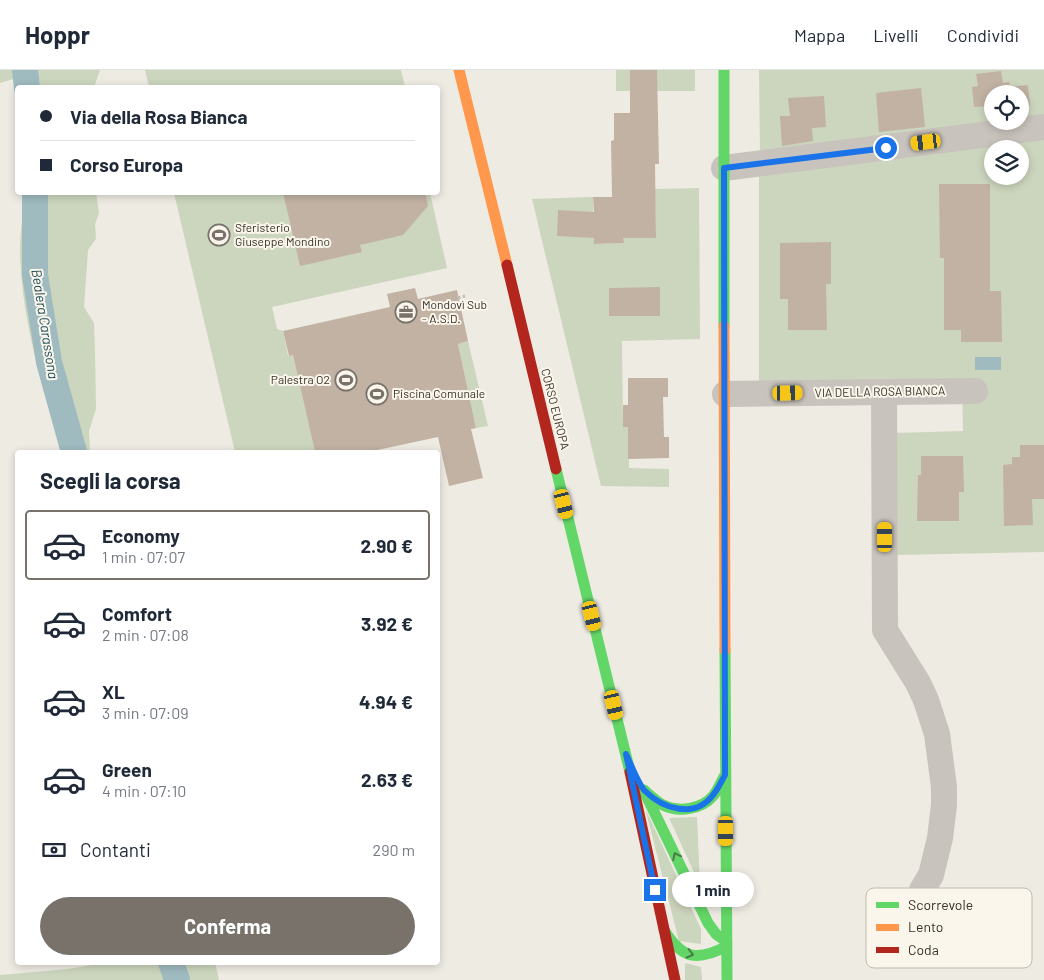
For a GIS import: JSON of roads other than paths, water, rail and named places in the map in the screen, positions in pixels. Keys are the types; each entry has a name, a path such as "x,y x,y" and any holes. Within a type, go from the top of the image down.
{"street":[{"name":"CORSO EUROPA","path":"459,70 626,754 675,980"},
{"path":"724,70 727,980"},
{"path":"724,168 1044,128"},
{"name":"VIA DELLA ROSA BIANCA","path":"725,394 975,390"},
{"path":"884,392 885,630 918,683 926,700 937,734 944,787 940,838 931,875 923,888"},
{"name":"CORSO EUROPA","path":"626,754 708,923 727,944 710,955 694,956 676,948 664,929"},
{"name":"CORSO EUROPA","path":"644,790 661,804 676,810 690,809 703,804 712,797 725,775"}],"water":[{"path":"975,357 1001,357 1001,370 975,370"}],"waterway":[{"name":"Bealera Carassona","path":"25,70 27,85"},
{"name":"Bealera Carassona","path":"35,195 35,275 49,362 73,450"},
{"name":"Bealera Carassona","path":"172,965 177,980"}],"place":[{"name":"Sferisterio Giuseppe Mondino","path":"219,235"},
{"name":"Mondovì Sub - A.S.D.","path":"406,312"},
{"name":"Palestra O2","path":"346,380"},
{"name":"Piscina Comunale","path":"377,394"}]}
